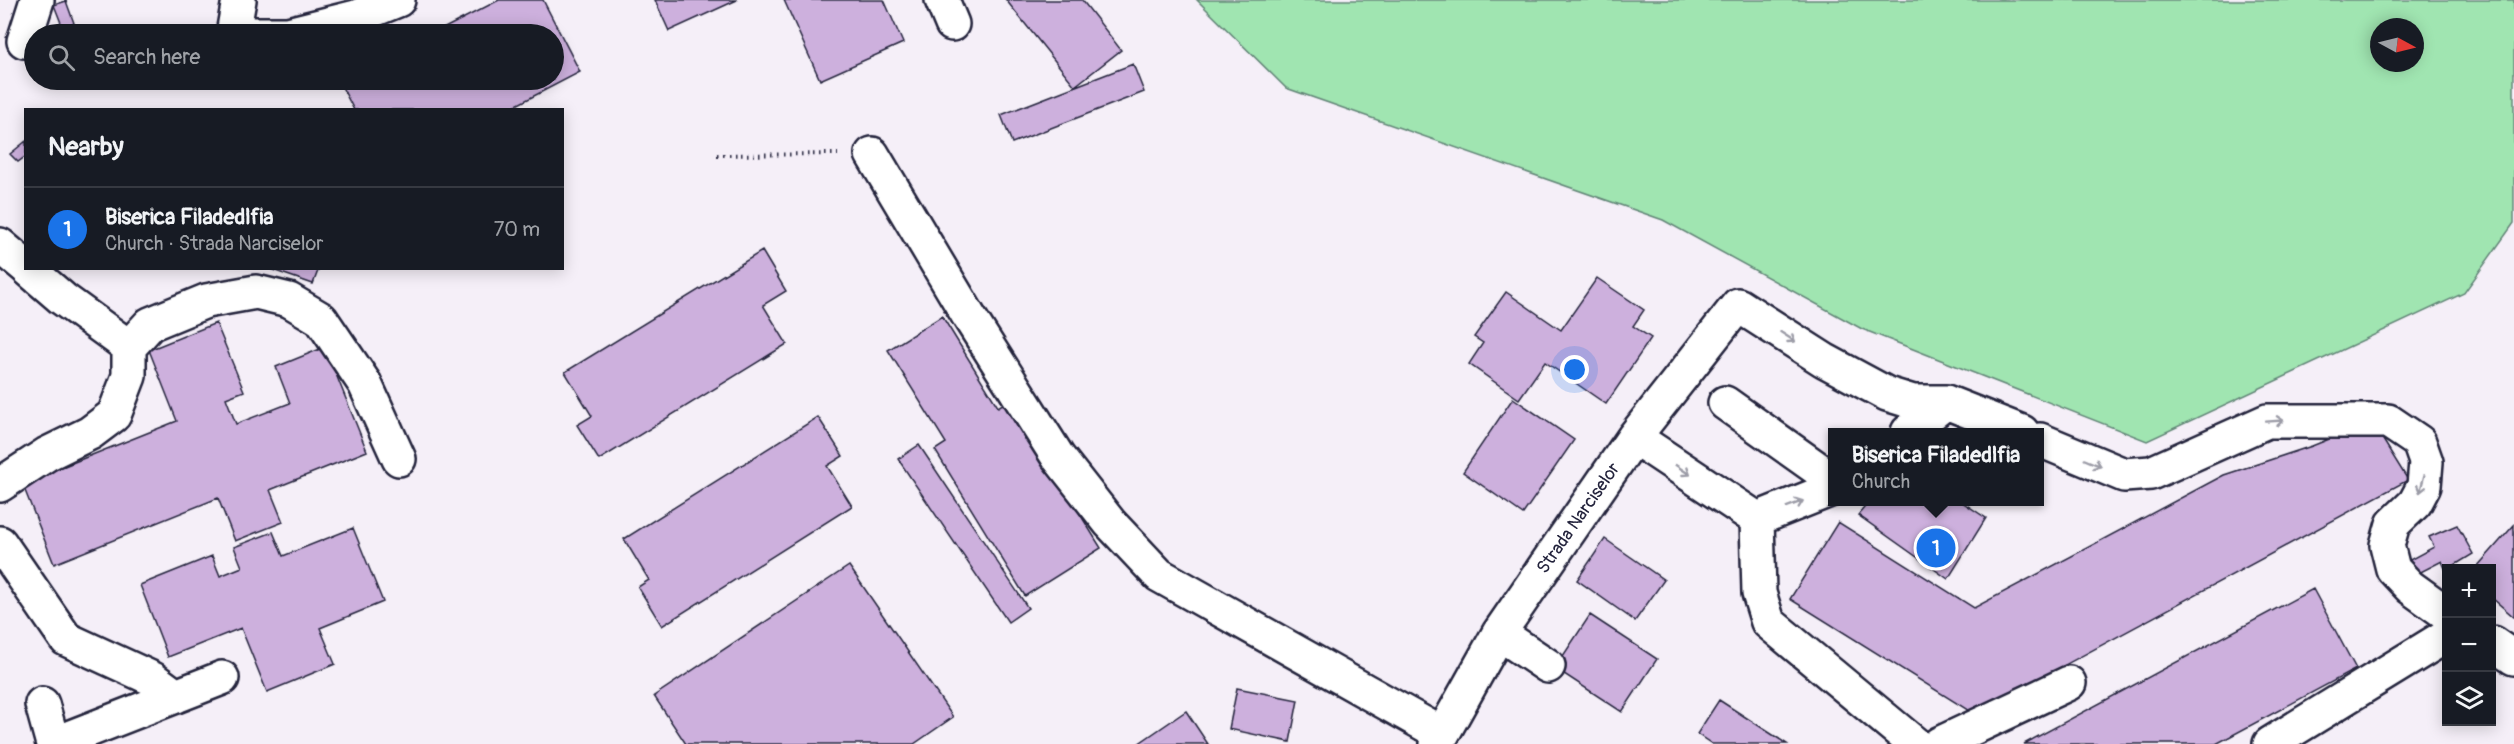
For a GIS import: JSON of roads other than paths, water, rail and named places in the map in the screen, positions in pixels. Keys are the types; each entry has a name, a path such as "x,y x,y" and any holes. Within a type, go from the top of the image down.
{"street":[{"path":"26,24 37,0"},
{"path":"235,24 239,0"},
{"path":"328,24 356,17 398,0"},
{"path":"872,154 968,315 1058,457 1110,523 1159,575 1440,739"},
{"path":"0,245 24,266"},
{"path":"28,270 63,299 129,346"},
{"path":"0,485 47,454 90,434 114,415 129,376 129,346 150,324 206,301 256,292 289,300 321,319 365,384 399,459"},
{"name":"Strada Narciselor","path":"1440,739 1499,633 1634,437 1738,305 1824,360 1887,394 1913,402 1946,402"},
{"path":"1913,428 1946,402 2012,428"},
{"path":"1725,403 1828,475"},
{"path":"2044,442 2124,476 2151,473 2267,421 2388,421 2419,442 2426,462 2424,486 2420,495 2415,503 2392,524 2388,545 2393,569 2410,588 2442,610"},
{"path":"1634,437 1757,519"},
{"path":"1757,519 1828,491"},
{"path":"1757,519 1759,593 1768,622 1915,744"},
{"path":"0,543 66,639 153,679 176,696"},
{"path":"1499,633 1548,666"},
{"path":"2270,744 2442,638"},
{"path":"2496,646 2514,658"},
{"path":"42,704 53,744 222,678"},
{"path":"1939,744 2069,683"}],"place":[{"name":"Biserica Filadedlfia","path":"1936,548"}]}
